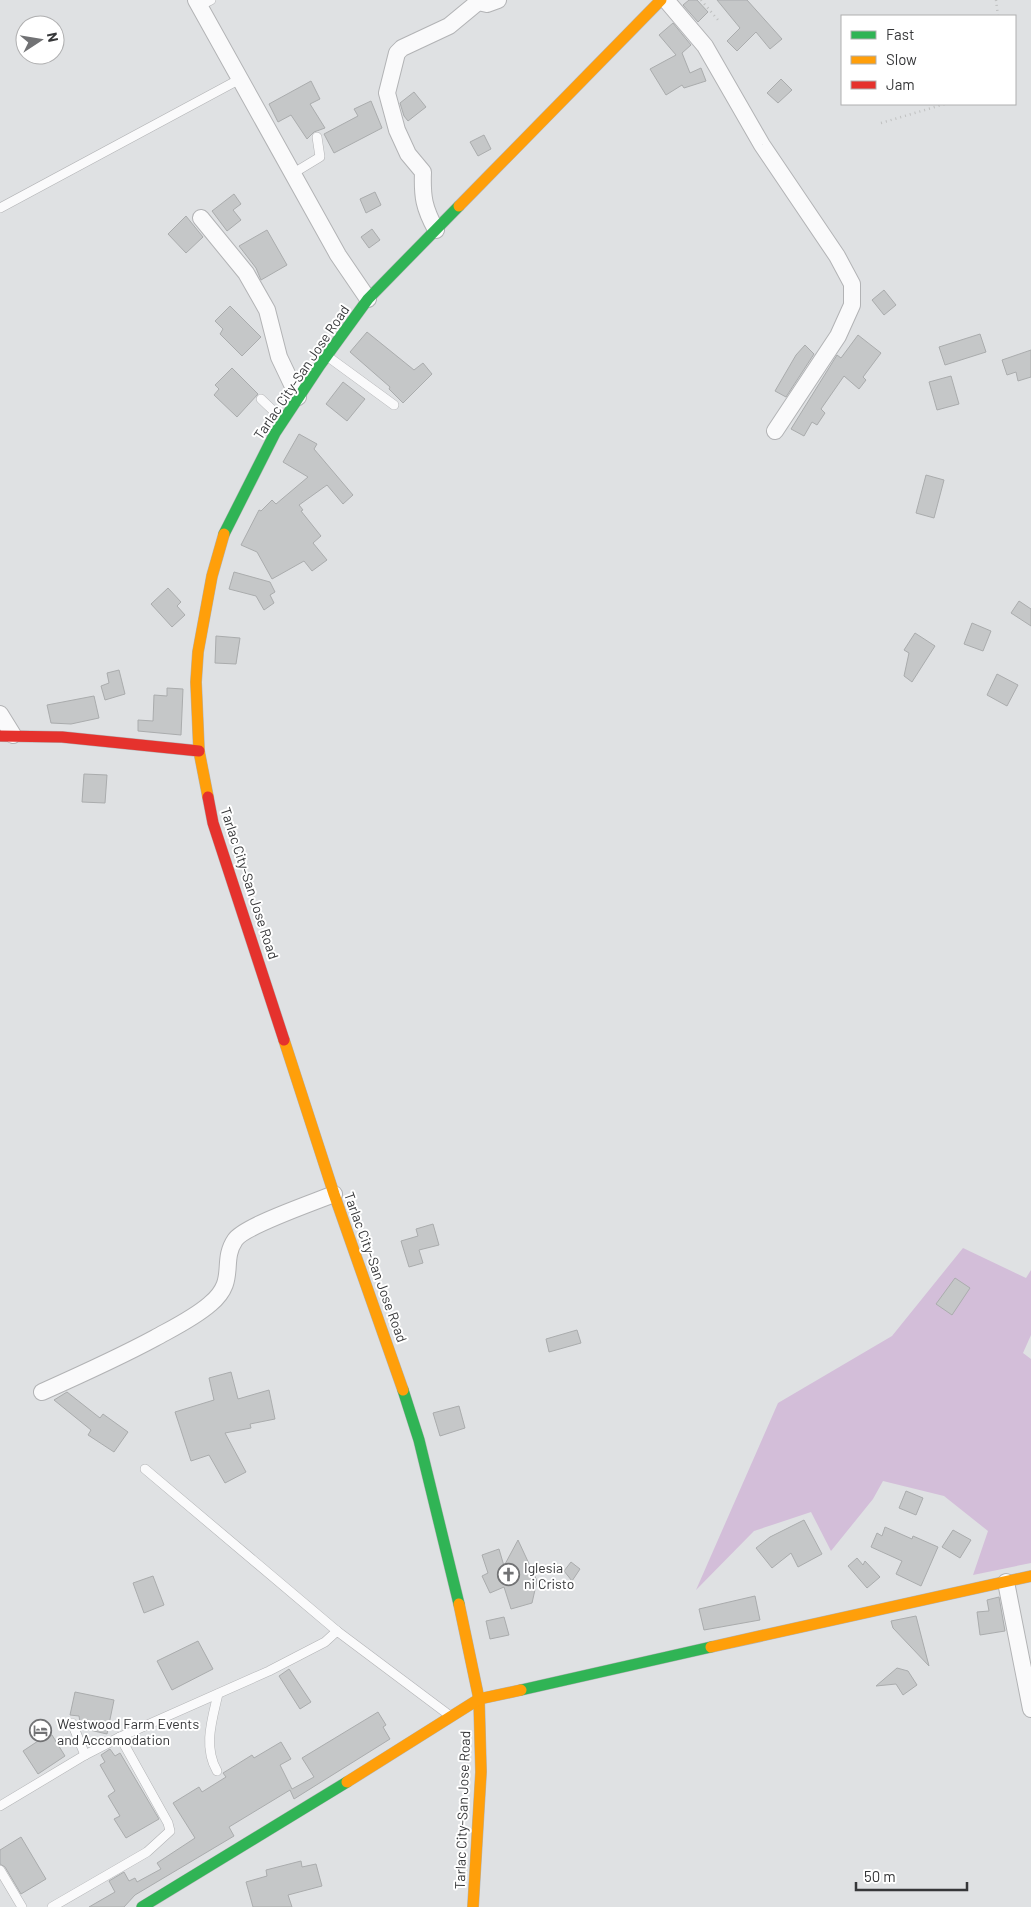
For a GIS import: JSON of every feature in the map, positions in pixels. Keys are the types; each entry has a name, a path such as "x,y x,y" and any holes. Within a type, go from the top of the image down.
{"main road":[{"name":"Tarlac City-San Jose Road","path":"473,1907 481,1772 479,1700 444,1539 419,1440 388,1342 334,1194 239,898 224,859 205,789 199,751 196,682 198,652 212,576 225,530 249,481 283,420 326,356 368,299 659,1"},
{"path":"6,735 79,738 199,751"},
{"path":"142,1907 246,1845 479,1700 1031,1576"}],"street":[{"path":"436,230 426,210 422,196 423,172 408,154 397,130 387,93 397,53 402,48 448,26 478,2 487,4 498,0"},
{"path":"659,1 704,46 762,145 837,256 852,284 852,305 838,336 775,431"},
{"path":"202,2 240,79 292,174 338,255 368,299"},
{"path":"201,218 246,273 267,310 279,357 298,397"},
{"path":"0,714 6,735"},
{"path":"42,1392 110,1361 202,1311 224,1290 235,1238 250,1228 334,1194"},
{"path":"1006,1582 1031,1709"}],"lane":[{"path":"0,208 240,79"},
{"path":"292,174 320,157 317,137"},
{"path":"326,356 394,406"},
{"path":"261,398 283,420"},
{"path":"145,1470 337,1631 451,1717"},
{"path":"0,1806 85,1755 120,1737 277,1667 325,1642 337,1631"},
{"path":"217,1771 211,1760 209,1743 218,1694"},
{"path":"72,1723 85,1755"},
{"path":"52,1907 140,1857 162,1840 170,1831 168,1823 120,1737"},
{"path":"0,1870 22,1907"}],"path":[{"path":"700,0 718,20"},
{"path":"996,0 998,15"},
{"path":"881,123 942,105"}],"shaded area":[{"path":"963,1248 1026,1278 1031,1270 1031,1335 1023,1353 1031,1359 1031,1563 973,1575 988,1531 944,1496 883,1481 873,1499 831,1551 811,1512 754,1531 696,1590 778,1403 892,1336"}],"building":[{"path":"689,0 697,0 708,12 698,22 683,5"},
{"path":"717,0 747,0 782,39 770,49 756,32 737,51 727,41 740,28"},
{"path":"673,23 691,45 682,53 690,73 701,68 706,81 684,88 682,85 666,95 650,69 676,55 659,35"},
{"path":"781,79 792,90 778,103 767,93"},
{"path":"311,81 320,99 310,104 325,128 314,132 307,139 291,115 278,122 269,104"},
{"path":"414,92 426,107 408,121 404,116 400,103"},
{"path":"371,101 382,128 334,153 324,134 358,116 354,109"},
{"path":"484,135 491,149 478,156 470,142"},
{"path":"375,192 381,205 366,213 360,199"},
{"path":"234,194 241,204 233,210 241,220 227,231 212,211"},
{"path":"186,216 203,237 186,253 168,234"},
{"path":"372,229 380,240 369,248 361,237"},
{"path":"267,230 287,265 261,280 256,268 239,246"},
{"path":"884,290 896,305 884,315 872,300"},
{"path":"230,306 261,337 242,356 220,334 223,329 215,321"},
{"path":"367,332 414,370 423,363 432,374 403,403 389,389 390,387 350,352"},
{"path":"980,334 986,352 945,365 939,347"},
{"path":"858,335 881,353 863,377 866,380 859,389 844,376 821,409 825,413 817,425 812,422 804,436 791,429 837,355 841,358"},
{"path":"805,345 814,354 786,397 775,391 796,355"},
{"path":"1031,350 1031,377 1018,381 1016,372 1007,375 1002,360"},
{"path":"232,368 258,394 237,417 214,395 219,389 215,385"},
{"path":"951,376 959,404 937,410 929,382"},
{"path":"343,382 365,399 347,421 326,404"},
{"path":"299,434 317,444 314,449 353,495 343,504 327,485 299,505 303,510 301,511 321,536 313,543 327,560 312,571 304,561 272,579 257,552 241,545 259,510 261,511 272,500 276,504 308,477 283,462"},
{"path":"926,475 944,480 934,518 916,513"},
{"path":"234,572 270,582 275,592 270,595 274,603 264,610 256,596 229,589"},
{"path":"168,588 181,602 177,606 185,615 172,627 151,604"},
{"path":"1019,601 1031,609 1031,626 1011,613"},
{"path":"972,623 991,631 983,651 964,644"},
{"path":"915,633 935,646 912,682 904,676 909,653 904,650"},
{"path":"216,636 240,638 236,664 215,663"},
{"path":"119,670 125,694 105,700 101,686 109,683 107,673"},
{"path":"997,674 1018,685 1007,706 987,695"},
{"path":"167,688 183,689 181,735 138,731 138,720 153,721 154,695 167,696"},
{"path":"94,696 99,718 71,724 51,723 47,705"},
{"path":"84,774 107,775 105,803 82,802"},
{"path":"433,1224 439,1245 419,1250 423,1263 409,1267 401,1241 418,1236 416,1229"},
{"path":"955,1278 970,1288 952,1315 936,1304"},
{"path":"577,1330 581,1343 549,1352 546,1339"},
{"path":"231,1372 238,1399 269,1390 275,1419 250,1424 251,1428 225,1433 246,1472 225,1483 209,1455 191,1461 175,1412 214,1400 209,1378"},
{"path":"67,1392 100,1418 103,1414 128,1432 114,1452 88,1435 91,1430 54,1400"},
{"path":"459,1406 465,1428 440,1436 433,1413"},
{"path":"906,1491 923,1498 916,1515 899,1508"},
{"path":"804,1520 822,1554 798,1567 791,1553 772,1568 756,1548 770,1537"},
{"path":"885,1527 912,1539 913,1536 938,1547 921,1586 896,1574 902,1561 871,1547 877,1533 882,1536"},
{"path":"953,1530 971,1540 960,1558 942,1547"},
{"path":"518,1540 537,1581 532,1603 511,1609 504,1587 490,1593 482,1576 488,1573 482,1555 499,1549 504,1566"},
{"path":"857,1558 863,1565 865,1561 880,1577 867,1588 848,1566"},
{"path":"571,1562 580,1569 572,1581 564,1571"},
{"path":"153,1576 164,1605 144,1613 133,1583"},
{"path":"755,1596 760,1620 704,1630 699,1609"},
{"path":"999,1597 1005,1631 980,1635 977,1612 989,1611 987,1600"},
{"path":"916,1616 929,1666 893,1628 891,1621"},
{"path":"504,1617 509,1635 490,1639 486,1621"},
{"path":"198,1641 213,1669 172,1690 157,1661"},
{"path":"897,1668 908,1671 917,1685 903,1695 896,1684 876,1686"},
{"path":"289,1669 311,1702 300,1709 279,1676"},
{"path":"75,1692 114,1700 107,1734 81,1728 79,1716 70,1715"},
{"path":"378,1712 386,1725 383,1727 390,1739 294,1799 290,1790 229,1827 234,1836 135,1895 124,1907 89,1907 115,1892 109,1881 124,1872 129,1881 135,1878 137,1882 161,1869 157,1863 195,1838 173,1803 199,1787 202,1792 226,1777 223,1773 252,1755 254,1758 281,1742 291,1759 280,1765 292,1789 314,1777 302,1758"},
{"path":"47,1735 52,1735 65,1756 38,1774 23,1751"},
{"path":"110,1749 115,1756 120,1753 159,1819 126,1838 114,1819 120,1816 108,1796 115,1791 100,1765 105,1762 101,1755"},
{"path":"21,1837 46,1879 21,1894 5,1867 0,1864 0,1850"},
{"path":"301,1861 302,1867 316,1864 322,1886 288,1895 292,1907 253,1907 246,1882 267,1876 266,1870"}],"traffic: fast":[{"path":"224,534 275,433 320,365 368,299 459,206"},
{"path":"403,1390 419,1440 459,1604"},
{"path":"521,1690 711,1647"},
{"path":"142,1907 347,1782"}],"traffic: slow":[{"path":"459,206 661,0"},
{"path":"208,797 199,751 196,682 198,652 212,576 224,534"},
{"path":"284,1040 334,1194 403,1390"},
{"path":"711,1647 1031,1576"},
{"path":"459,1604 479,1699 481,1772 473,1907"},
{"path":"347,1782 479,1699 521,1690"}],"traffic: jam":[{"path":"0,736 62,737 199,751"},
{"path":"208,797 213,823 284,1040"}],"place":[{"name":"Iglesia ni Cristo","path":"508,1575"},
{"name":"Westwood Farm Events and Accomodation","path":"41,1731"}]}
